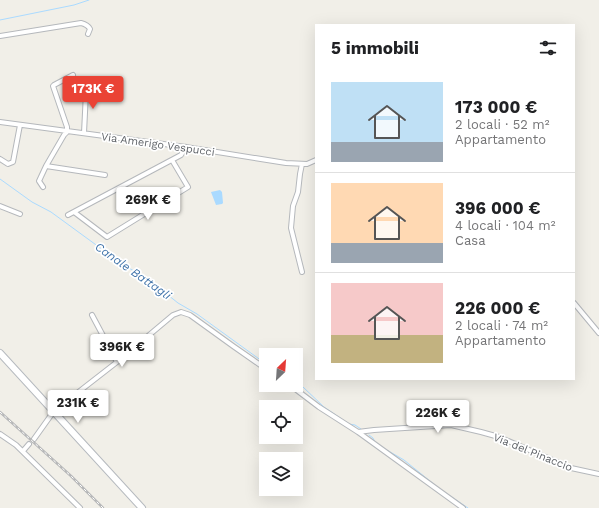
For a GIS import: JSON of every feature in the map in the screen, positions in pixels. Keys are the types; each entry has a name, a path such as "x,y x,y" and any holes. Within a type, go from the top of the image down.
{"street":[{"path":"0,36 81,23 89,26 90,29 88,34"},
{"path":"43,187 39,181 46,166 67,132 68,127 53,86 73,75"},
{"path":"84,133 86,92 89,83"},
{"name":"Via Amerigo Vespucci","path":"0,122 186,147 286,164 306,164 315,160"},
{"path":"0,159 8,164 13,162 20,125"},
{"path":"68,215 181,155 186,147"},
{"path":"74,212 107,237 188,187 172,160"},
{"path":"302,164 298,192 293,206 291,228 302,272"},
{"path":"46,166 106,175"},
{"path":"0,206 20,214"},
{"path":"575,304 599,333"},
{"path":"34,439 54,411 117,362 173,315 181,312 190,316 259,364"},
{"path":"92,315 117,362"},
{"path":"0,353 142,508"},
{"path":"299,392 319,408 358,432 463,508"},
{"name":"Via del Pinaccio","path":"358,432 451,425 499,438 571,468 599,474"},
{"path":"0,434 23,451 80,508"},
{"path":"23,451 30,444"}],"water":[{"path":"220,190 222,192 223,203 216,205 211,192"}],"waterway":[{"path":"0,20 74,5 89,0"},
{"name":"Canale Battagli","path":"0,179 32,202 51,212 114,258 158,287 178,303 197,314 259,359"},
{"name":"Canale Battagli","path":"303,387 324,407 349,424 355,425 361,429"},
{"name":"Canale Battagli","path":"369,435 375,442"},
{"name":"Canale Battagli","path":"385,449 404,460 441,490 468,508"}],"railway":[{"path":"0,412 71,476 103,508"}]}
